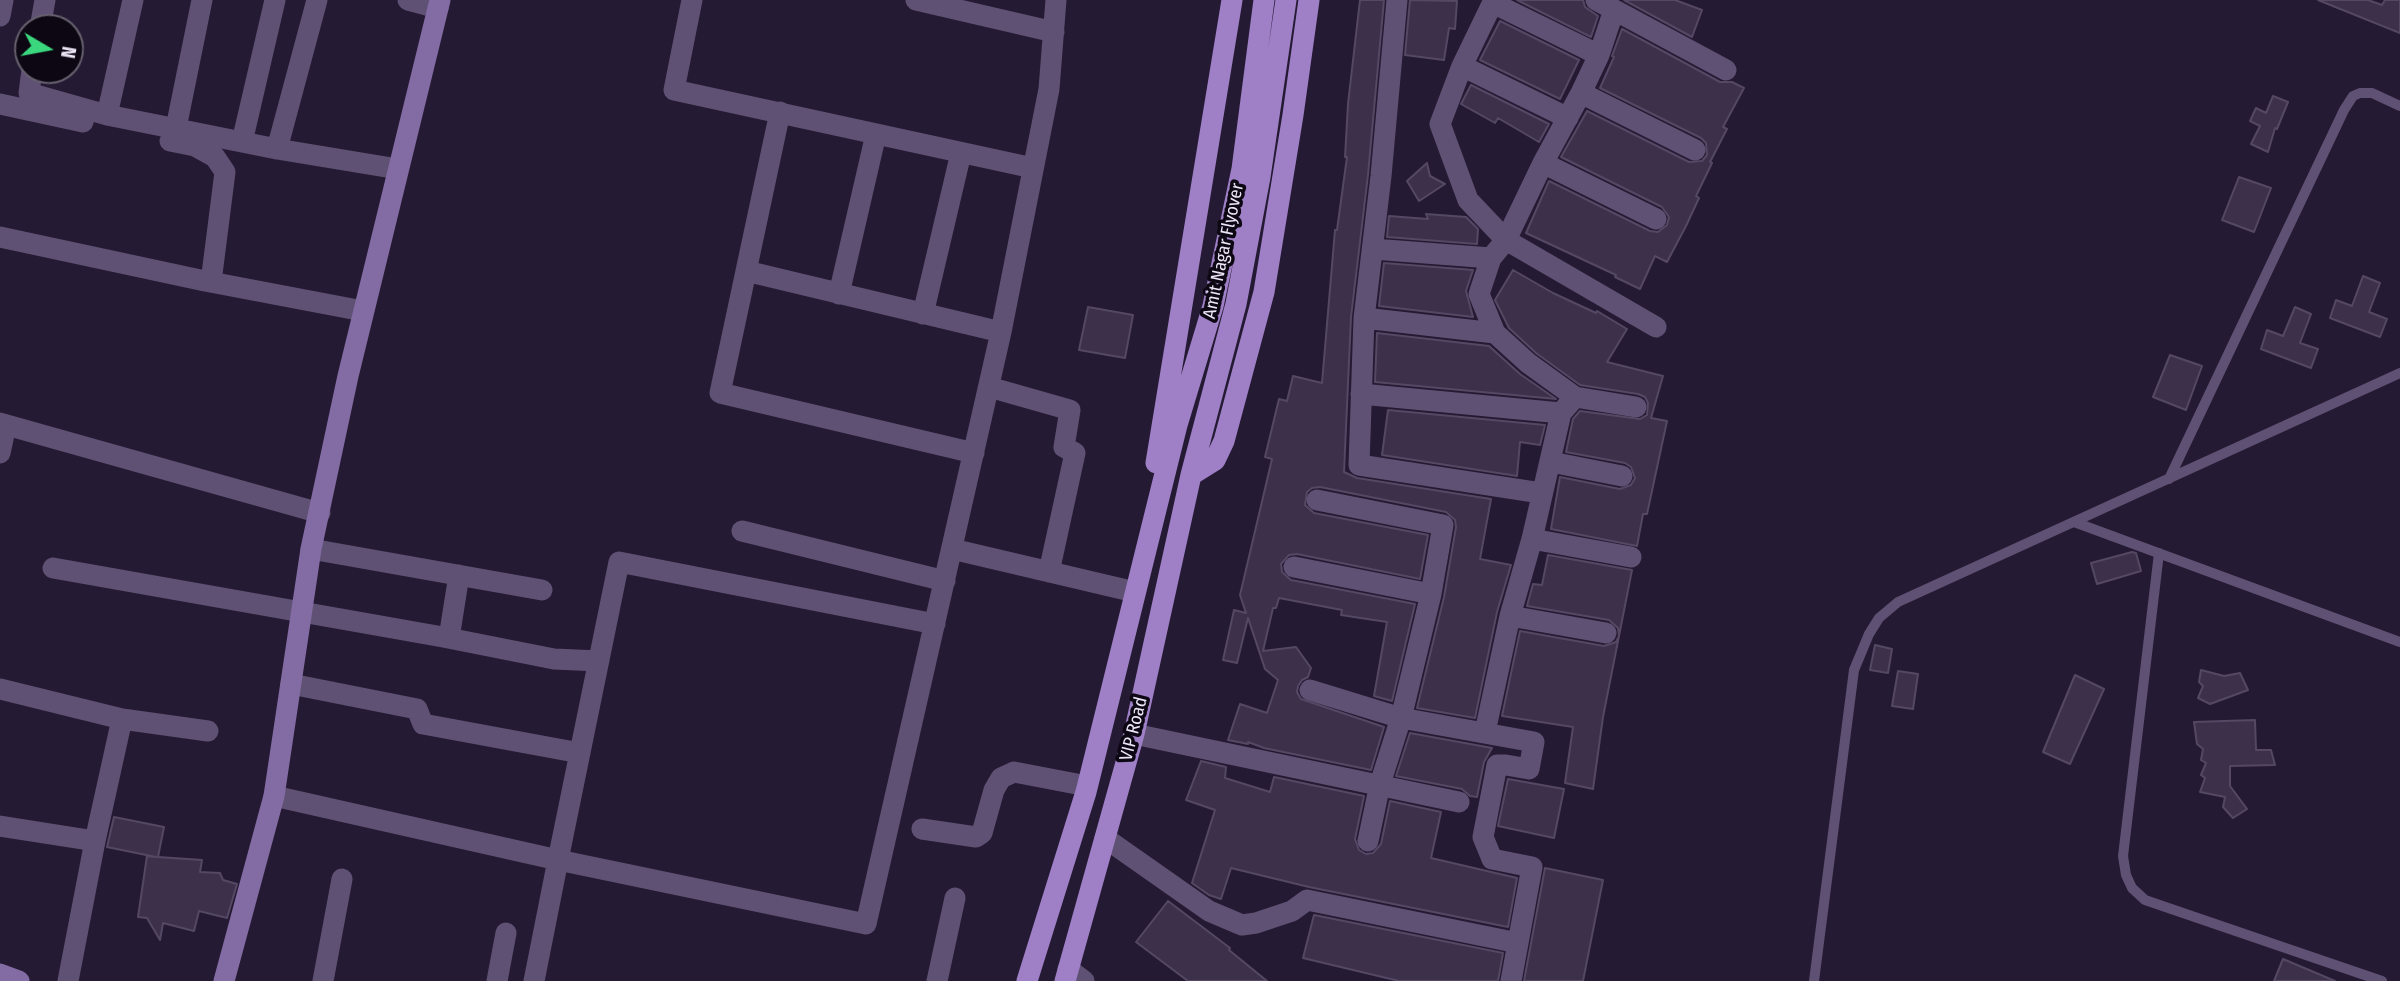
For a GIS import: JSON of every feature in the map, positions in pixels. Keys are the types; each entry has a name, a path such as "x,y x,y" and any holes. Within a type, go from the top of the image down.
{"main road":[{"path":"1160,497 1156,459 1198,219 1232,0"},
{"name":"Amit Nagar Flyover","path":"1160,497 1177,425 1213,306 1242,169 1264,0"},
{"name":"Amit Nagar Flyover","path":"1191,475 1236,304 1260,177 1286,0"},
{"path":"1191,475 1215,460 1224,441 1264,292 1293,116 1308,0"},
{"name":"VIP Road","path":"1072,977 1105,838 1134,734 1191,475"},
{"name":"VIP Road","path":"1027,981 1087,786 1160,497"}],"street":[{"path":"0,16 3,0"},
{"path":"107,115 133,0"},
{"path":"176,128 202,0"},
{"path":"242,142 275,0"},
{"path":"277,149 317,0"},
{"path":"224,981 274,796 311,549 363,311 439,4 408,0"},
{"path":"692,0 674,90 1033,168"},
{"path":"916,0 1054,32"},
{"path":"274,796 558,860 866,924 1001,332 1049,89 1056,0"},
{"path":"1397,0 1374,249 1364,318 1359,465 1541,493"},
{"path":"1599,55 1494,1 1462,66 1440,124 1468,200 1506,240 1656,327"},
{"path":"1636,407 1575,397 1528,363 1495,333 1479,294 1491,258 1506,240 1599,55 1605,5 1726,70"},
{"path":"1462,66 1568,118"},
{"path":"31,84 29,93 107,115 277,149 398,169"},
{"path":"1581,93 1695,150"},
{"path":"0,104 195,146 215,157 225,172 211,282"},
{"path":"780,113 720,393 974,453"},
{"path":"839,294 876,134"},
{"path":"923,314 961,153"},
{"path":"1543,163 1656,219"},
{"path":"0,237 363,311"},
{"path":"1374,249 1491,258"},
{"path":"746,271 1001,332"},
{"path":"1364,318 1495,333"},
{"path":"989,387 1070,410 1064,447 1075,453 1049,572"},
{"path":"1361,394 1561,413"},
{"path":"1485,732 1510,616 1532,539 1561,413 1575,397"},
{"path":"0,453 3,424 320,513"},
{"path":"1551,462 1622,476"},
{"path":"1317,500 1443,525 1431,594 1401,718 1380,784 1368,841"},
{"path":"743,531 945,581"},
{"path":"1532,539 1631,557"},
{"path":"311,549 542,590"},
{"path":"952,549 1135,592"},
{"path":"534,981 619,562 935,624"},
{"path":"1294,567 1431,594"},
{"path":"53,568 554,659 599,661"},
{"path":"449,638 458,575"},
{"path":"1510,616 1606,633"},
{"path":"291,684 417,709 423,724 580,753"},
{"path":"0,689 122,719 208,731"},
{"path":"1310,690 1401,718 1534,742 1529,769 1497,765 1483,837 1492,859 1532,867 1511,981"},
{"path":"68,981 94,841 122,719"},
{"path":"1134,734 1459,802"},
{"path":"922,829 976,837 982,833 1001,778 1014,772 1087,786"},
{"path":"0,826 94,841"},
{"path":"1105,838 1209,911 1242,925 1292,911 1307,900 1517,943"},
{"path":"323,981 342,879"},
{"path":"937,981 955,898"},
{"path":"497,981 506,933"},
{"path":"0,974 19,981"}],"lane":[{"path":"2169,479 2344,110 2353,96 2360,93 2372,93 2400,106"},
{"path":"1814,981 1854,670 1868,634 1879,618 1898,602 2400,373"},
{"path":"2074,522 2400,642"},
{"path":"2159,553 2123,856 2126,876 2132,887 2145,900 2382,981"}],"building":[{"path":"1360,0 1384,0 1368,175 1351,317 1344,472 1357,478 1491,499 1480,559 1511,565 1497,612 1475,718 1417,708 1444,597 1455,520 1446,512 1320,487 1307,492 1305,505 1314,513 1428,535 1420,579 1297,554 1289,555 1281,564 1282,572 1291,580 1415,604 1392,701 1374,696 1387,622 1341,615 1342,610 1279,598 1276,608 1273,608 1263,651 1296,647 1311,668 1308,677 1298,686 1297,692 1301,699 1384,727 1371,770 1264,748 1248,742 1228,740 1240,704 1267,713 1278,680 1265,669 1248,618 1237,663 1223,660 1234,610 1246,613 1240,595 1272,459 1265,457 1279,399 1287,401 1293,376 1322,383 1335,230 1347,157 1348,104"},
{"path":"1410,0 1457,1 1455,29 1449,28 1444,60 1405,55"},
{"path":"1517,0 1583,0 1585,7 1598,16 1591,37"},
{"path":"1624,0 1675,0 1702,10 1692,37"},
{"path":"2318,0 2368,0 2382,5 2385,0 2400,0 2400,33"},
{"path":"1500,21 1579,60 1560,99 1480,60"},
{"path":"1622,29 1720,82 1732,82 1744,88 1723,127 1727,129 1710,162 1712,163 1696,196 1699,198 1686,226 1667,262 1655,256 1640,289 1526,233 1549,181 1650,231 1658,232 1667,225 1669,217 1662,207 1561,157 1587,111 1689,162 1702,161 1707,155 1706,143 1701,138 1600,88 1614,57 1612,56"},
{"path":"1471,85 1549,124 1539,142 1498,118 1495,123 1461,104"},
{"path":"2273,96 2288,102 2277,129 2275,128 2268,152 2251,144 2260,126 2250,121 2256,108 2266,113"},
{"path":"1427,163 1430,176 1445,184 1419,201 1407,181"},
{"path":"2239,177 2271,188 2254,232 2222,220"},
{"path":"1426,214 1466,217 1478,229 1477,244 1387,237 1389,216 1428,219"},
{"path":"1384,263 1473,270 1466,291 1473,317 1379,306"},
{"path":"1513,270 1553,293 1596,313 1597,311 1627,329 1607,362 1663,376 1651,418 1667,421 1647,514 1643,514 1637,546 1551,529 1560,477 1620,489 1631,485 1635,478 1631,467 1625,463 1566,452 1573,419 1580,411 1640,419 1647,415 1648,403 1645,397 1638,394 1580,385 1536,353 1509,328 1495,300"},
{"path":"2363,276 2380,283 2369,312 2387,319 2380,337 2330,318 2336,300 2352,306"},
{"path":"1088,307 1133,315 1125,358 1079,350"},
{"path":"2295,307 2311,314 2300,343 2318,349 2311,368 2261,349 2267,330 2283,336"},
{"path":"1377,333 1489,346 1520,374 1556,399 1375,382"},
{"path":"2170,355 2202,366 2186,410 2153,397"},
{"path":"1388,410 1545,425 1540,445 1520,442 1517,476 1382,455"},
{"path":"2136,553 2141,571 2097,584 2091,563"},
{"path":"1548,555 1632,570 1619,636 1618,628 1609,620 1527,606 1533,584 1542,585"},
{"path":"1520,631 1604,646 1616,642 1619,636 1603,717 1593,789 1565,783 1573,727 1502,716"},
{"path":"1875,645 1892,649 1888,673 1870,670"},
{"path":"2201,670 2224,676 2240,673 2248,690 2210,704 2198,698 2203,686 2199,682"},
{"path":"1898,671 1918,674 1913,709 1892,706"},
{"path":"2075,675 2104,689 2070,764 2043,752"},
{"path":"2255,720 2256,750 2271,750 2275,765 2230,766 2230,786 2247,809 2233,818 2223,807 2225,797 2200,792 2205,778 2201,775 2206,763 2201,760 2203,749 2197,744 2194,722"},
{"path":"1410,733 1492,748 1484,762 1477,797 1470,796 1462,789 1396,776"},
{"path":"1201,761 1226,767 1225,778 1270,792 1274,777 1364,796 1355,839 1359,850 1366,854 1373,853 1381,844 1390,801 1441,812 1431,858 1517,878 1508,927 1309,887 1231,868 1221,899 1209,895 1192,883 1215,810 1186,800"},
{"path":"1508,779 1564,789 1554,838 1498,826"},
{"path":"114,817 164,827 158,857 202,860 200,872 220,873 223,880 237,884 227,918 199,911 194,931 163,923 160,940 147,918 138,917 147,856 156,857 107,847"},
{"path":"1545,868 1603,880 1583,981 1524,981"},
{"path":"1168,901 1230,948 1229,950 1267,981 1188,981 1136,942"},
{"path":"1314,915 1503,953 1498,981 1399,981 1303,958"},
{"path":"2283,959 2335,981 2274,981"}]}
